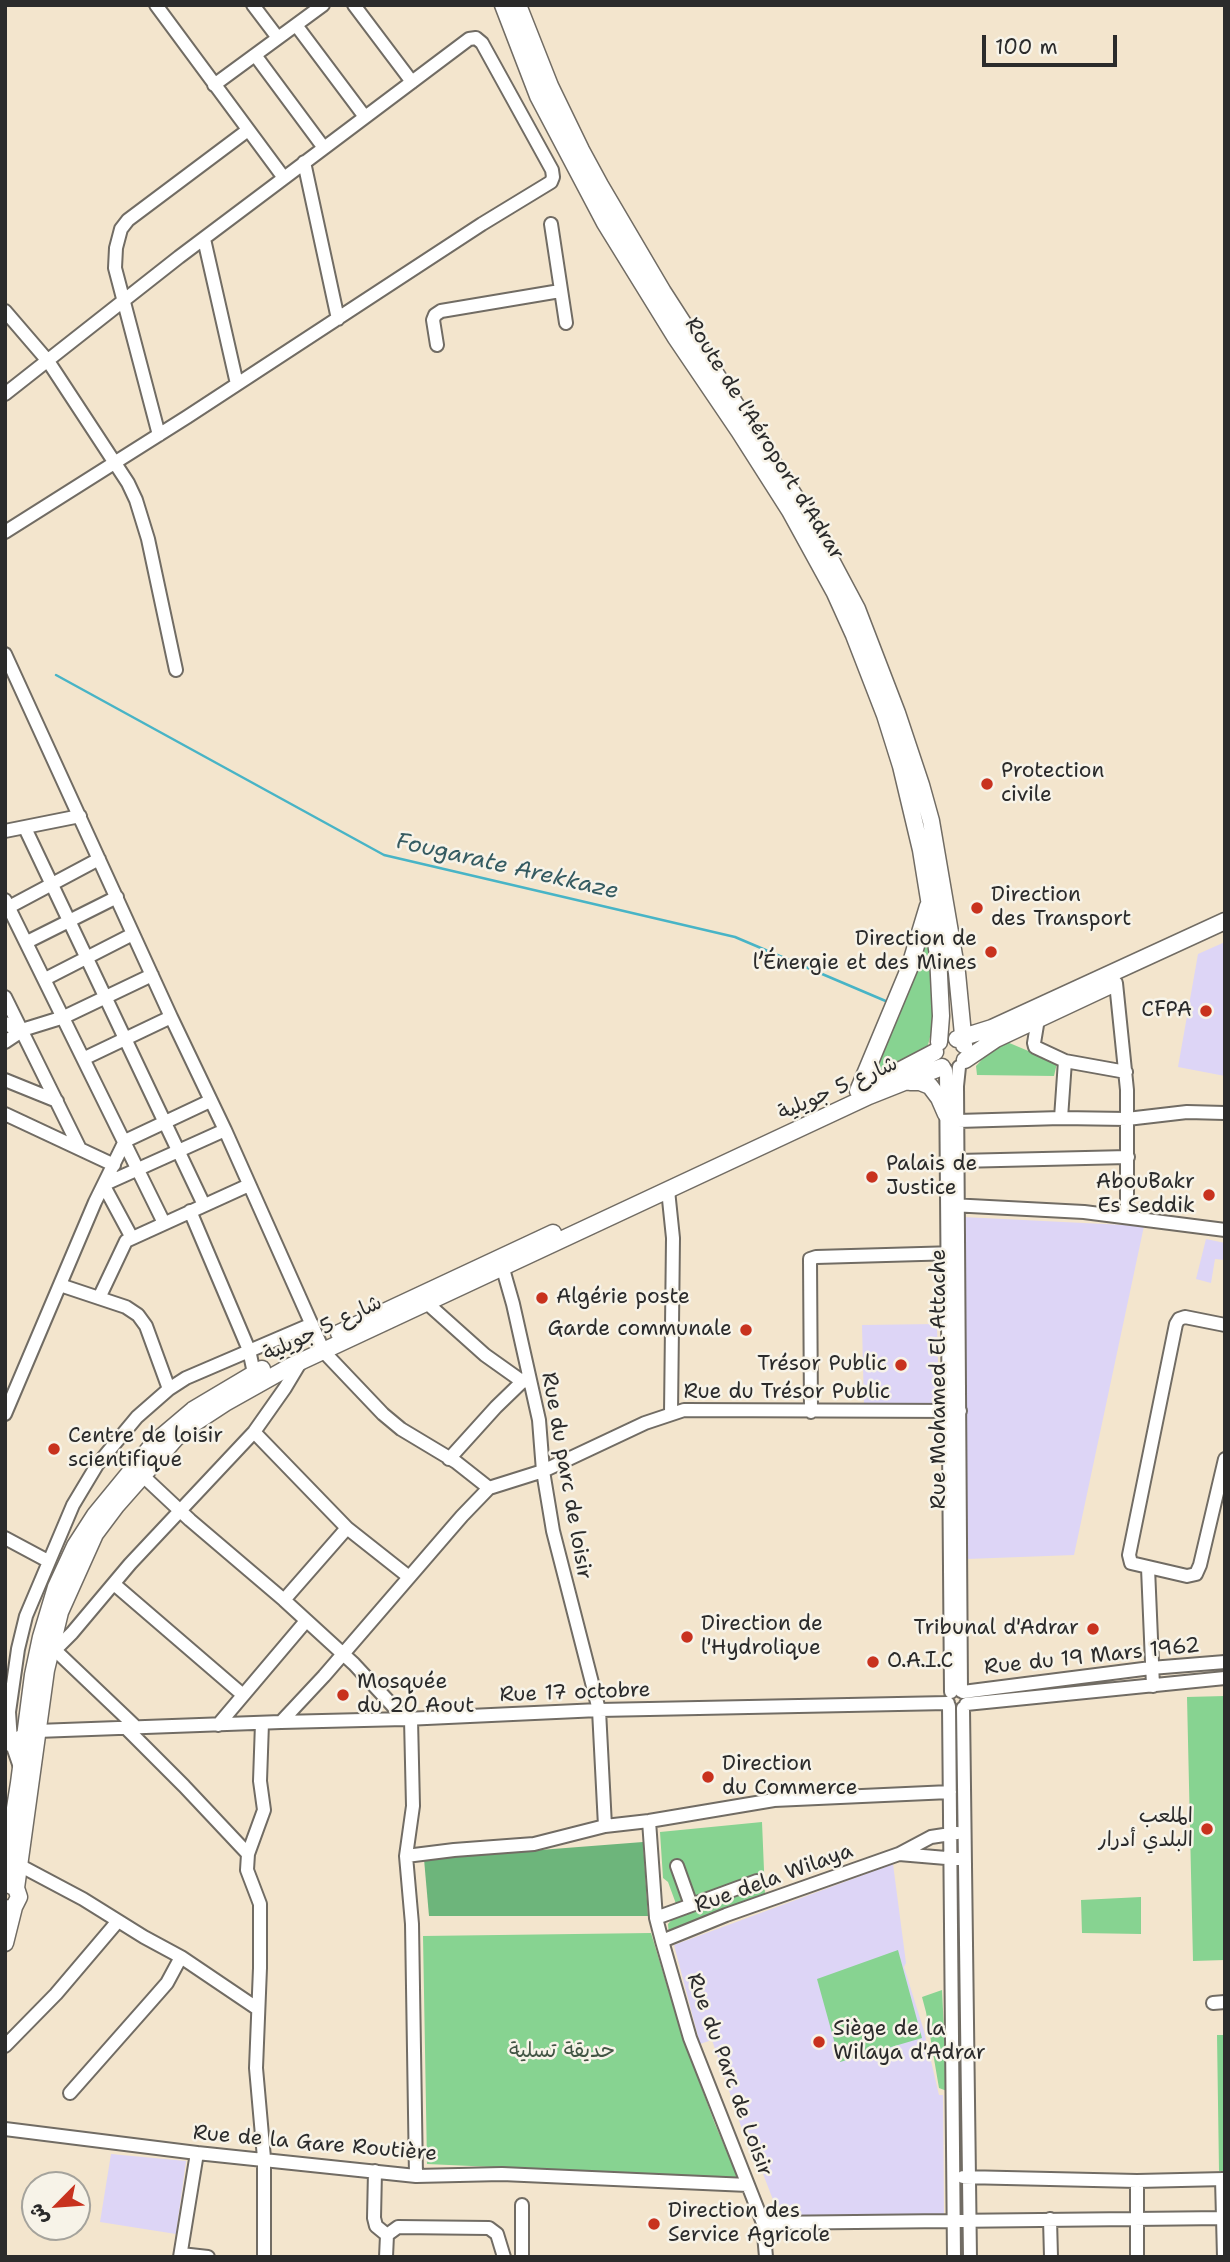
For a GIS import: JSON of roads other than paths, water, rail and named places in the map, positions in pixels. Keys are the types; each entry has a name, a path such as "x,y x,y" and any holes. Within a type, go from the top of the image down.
{"main road":[{"name":"Route de l'Aéroport d'Adrar","path":"503,5 538,96 605,223 676,338 784,502 835,593 885,715 929,848"},
{"name":"Route de l'Aéroport d'Adrar","path":"518,5 550,86 600,185 663,292 808,517 857,609 922,785 937,900 960,1008 952,1053"},
{"name":"Route de l'Aéroport d'Adrar","path":"937,900 940,981 952,1053"},
{"path":"858,1091 937,900"},
{"path":"952,1053 992,1028 1225,920"},
{"path":"952,1053 996,1039 1225,933"},
{"path":"960,1008 971,1026 992,1028"},
{"name":"شارع 5 جويلية","path":"10,1908 19,1897 10,1886 21,1770 19,1738 52,1653 60,1612 96,1534 142,1475 176,1438 256,1384 300,1363 322,1347 716,1163 904,1082 952,1053"},
{"name":"شارع 5 جويلية","path":"12,1868 19,1738 41,1637 57,1587 75,1546 95,1514 154,1443 192,1410 254,1373 428,1304 500,1264 668,1190 716,1163 910,1066 952,1053"},
{"path":"904,1082 920,1082 930,1086 952,1118"},
{"path":"5,1943 10,1908"}],"street":[{"path":"156,5 284,178"},
{"path":"253,5 278,38"},
{"path":"214,85 323,5"},
{"path":"354,5 412,82"},
{"path":"296,24 365,117"},
{"path":"5,394 304,162 469,39 476,38 482,43 552,170 551,182 5,532"},
{"path":"255,55 324,148"},
{"path":"159,435 115,268 121,229 128,220 248,130"},
{"path":"304,162 338,319"},
{"path":"551,224 566,323"},
{"path":"204,239 237,384"},
{"path":"437,345 433,320 435,315 441,312 560,291"},
{"path":"5,311 48,361 136,500 148,539 176,670"},
{"path":"5,654 322,1347 383,1414 418,1441 449,1459 489,1488 281,1721"},
{"path":"5,831 80,816"},
{"path":"25,828 204,1205"},
{"path":"99,859 6,907 46,979 164,1223"},
{"path":"27,942 117,898"},
{"path":"46,979 133,934"},
{"path":"5,1042 21,1031 64,1017 152,975"},
{"path":"1116,982 1126,1072 1127,1216"},
{"path":"5,998 80,1149"},
{"path":"85,1058 171,1017"},
{"path":"1038,1019 1035,1047 1065,1061 1126,1072"},
{"path":"5,1023 21,1031"},
{"name":"Rue Mohamed El Attache","path":"952,1053 957,1699 963,1747 958,1833 954,2257"},
{"path":"1061,1118 1065,1061"},
{"path":"5,1080 57,1101"},
{"path":"5,1414 125,1141 209,1101"},
{"path":"952,1118 1127,1119 1187,1112 1225,1113"},
{"path":"5,1114 114,1165"},
{"name":"Rue Mohamed El Attache","path":"952,1118 958,1161 953,1205"},
{"path":"104,1185 225,1130"},
{"path":"958,1161 1128,1157"},
{"path":"104,1185 132,1238"},
{"path":"99,1298 122,1245 249,1185"},
{"path":"668,1190 673,1238 671,1413"},
{"path":"953,1205 1127,1216 1225,1230"},
{"path":"190,1211 249,1350 254,1373"},
{"path":"811,1412 810,1259 954,1253"},
{"name":"Rue du parc de loisir","path":"500,1264 526,1379 539,1420 543,1471 553,1531 599,1710 605,1826"},
{"path":"60,1285 125,1307 138,1315 146,1326 169,1389"},
{"path":"428,1304 485,1355 526,1379 496,1407 449,1459"},
{"path":"1225,1325 1185,1317 1179,1319 1176,1324 1129,1558 1133,1564 1187,1576 1192,1576 1198,1570 1225,1459"},
{"path":"19,1738 9,1712 18,1649 26,1616 73,1505 108,1449 137,1417 186,1378 312,1324"},
{"path":"248,1854 131,1728 52,1653 254,1432 300,1363"},
{"name":"Rue du Trésor Public","path":"489,1488 543,1471 671,1413 696,1409 811,1412 955,1411"},
{"path":"254,1432 347,1528 409,1577"},
{"path":"142,1475 284,1600 408,1719 413,1806 406,1856 412,1924 416,2176"},
{"path":"284,1600 347,1528"},
{"path":"5,1538 48,1562"},
{"path":"1148,1568 1153,1686"},
{"path":"114,1584 243,1695"},
{"path":"218,1725 306,1621"},
{"name":"Rue du 19 Mars 1962","path":"957,1699 1117,1672 1225,1662"},
{"path":"1117,1672 1118,1689"},
{"name":"Rue du 19 Mars 1962","path":"957,1699 1118,1689 1225,1678"},
{"name":"Rue Mohamed El Attache","path":"957,1699 950,1747 950,1792 958,1833"},
{"name":"Rue 17 octobre","path":"19,1738 131,1728 281,1721 408,1719 957,1699"},
{"path":"262,1723 260,1781 264,1810 248,1854 247,1871 260,1904 256,2068 264,2158 264,2257"},
{"path":"950,1747 963,1747"},
{"path":"406,1856 534,1844 605,1826 774,1801 950,1792"},
{"name":"Rue du Parc de Loisir","path":"649,1821 656,1918 662,1941 690,2038 763,2224 766,2257"},
{"name":"Rue dela Wilaya","path":"662,1941 726,1915 899,1854 931,1836 958,1833"},
{"name":"Rue dela Wilaya","path":"899,1854 958,1859"},
{"name":"Rue Mohamed El Attache","path":"958,1859 970,2257"},
{"path":"677,1866 691,1905"},
{"path":"12,1868 83,1899 181,1957 258,2009"},
{"path":"656,1918 757,1881"},
{"path":"5,2046 56,1994 118,1921"},
{"path":"70,2092 167,1983 181,1957"},
{"name":"Rue de la Gare Routière","path":"5,2129 416,2176 502,2174 748,2185"},
{"path":"197,2152 181,2256 208,2257"},
{"path":"375,2171 374,2218 381,2232 387,2235"},
{"path":"953,2177 1137,2181 1223,2179 1224,2257"},
{"path":"1137,2181 1137,2257"},
{"path":"522,2205 522,2257"},
{"path":"763,2224 1224,2218"},
{"path":"1050,2220 1051,2257"},
{"path":"387,2235 398,2227 489,2228 497,2234 503,2257"},
{"path":"386,2257 387,2235"}],"waterway":[{"name":"Fougarate Arekkaze","path":"56,675 384,855 735,937 888,1002"}],"place":[{"name":"Protection civile","path":"987,784"},
{"name":"Direction des Transport","path":"977,908"},
{"name":"Direction de l’Énergie et des Mines","path":"991,952"},
{"name":"CFPA","path":"1206,1011"},
{"name":"Palais de Justice","path":"872,1177"},
{"name":"AbouBakr Es Seddik","path":"1209,1195"},
{"name":"Algérie poste","path":"542,1298"},
{"name":"Garde communale","path":"746,1330"},
{"name":"Trésor Public","path":"901,1365"},
{"name":"Centre de loisir scientifique","path":"54,1449"},
{"name":"Tribunal d'Adrar","path":"1093,1629"},
{"name":"Direction de l'Hydrolique","path":"687,1637"},
{"name":"O.A.I.C","path":"873,1662"},
{"name":"Mosquée du 20 Aout","path":"343,1695"},
{"name":"Direction du Commerce","path":"708,1777"},
{"name":"الملعب البلدي أدرار","path":"1207,1829"},
{"name":"Siège de la Wilaya d'Adrar","path":"819,2042"},
{"name":"Direction des Service Agricole","path":"654,2224"}],"park label":[{"name":"حديقة تسلية","path":"562,2052"}]}
